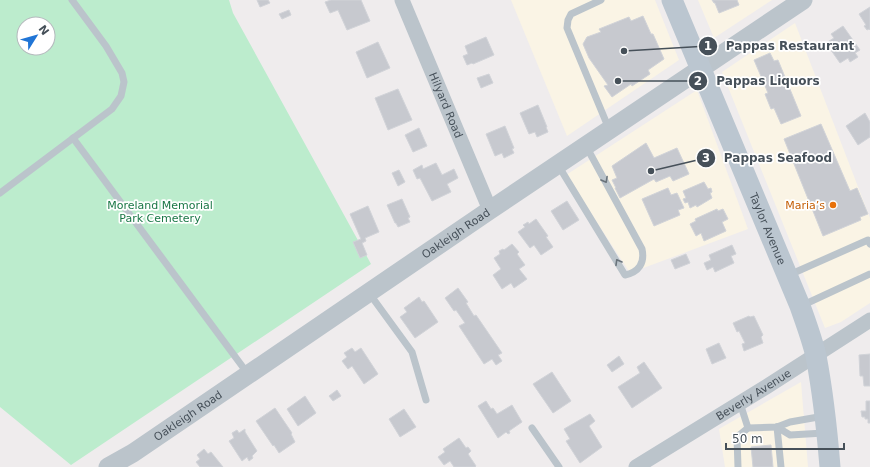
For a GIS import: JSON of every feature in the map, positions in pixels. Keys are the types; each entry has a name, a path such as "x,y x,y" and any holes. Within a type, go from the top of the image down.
{"main road":[{"name":"Taylor Avenue","path":"672,0 800,306 815,355 822,388 830,467"}],"street":[{"name":"Hilyard Road","path":"402,0 490,210"},
{"name":"Oakleigh Road","path":"108,467 133,453 490,210 803,0"},
{"name":"Beverly Avenue","path":"636,467 870,320"}],"lane":[{"path":"0,193 112,109 121,96 124,82 122,74 106,46 72,0"},
{"path":"601,0 571,14 568,20 567,28 610,130"},
{"path":"73,138 248,375"},
{"path":"558,165 625,275 634,273 640,266 644,257 642,249 586,146"},
{"path":"787,276 868,240 870,244"},
{"path":"800,306 870,274"},
{"path":"369,293 412,352 426,400"},
{"path":"740,403 748,428"},
{"path":"738,467 737,437 748,428 777,427 790,422 826,424"},
{"path":"777,427 790,435 826,424"},
{"path":"777,427 781,467"},
{"path":"532,428 559,467"}],"shaded area":[{"path":"511,0 655,0 679,60 567,136"},
{"path":"698,0 772,0 714,38"},
{"path":"795,23 870,218 870,303 841,322 825,328 722,72"},
{"path":"697,90 748,229 630,273 566,175"},
{"path":"801,382 808,467 725,467 719,429"}],"green space":[{"name":"Moreland Memorial Park Cemetery","path":"0,0 229,0 233,13 371,264 71,465 0,407"}],"building":[{"path":"257,0 268,0 270,3 260,7"},
{"path":"331,0 361,0 370,21 347,30 338,10 330,13 325,2"},
{"path":"712,0 737,0 739,5 719,13 715,3"},
{"path":"870,7 870,30 867,30 864,26 866,25 859,14"},
{"path":"289,10 291,15 282,19 279,14"},
{"path":"643,16 664,59 648,70 650,74 632,86 631,84 612,97 604,86 608,85 589,58 583,44 587,37 601,32 599,29 629,17 631,21"},
{"path":"843,26 860,50 855,53 858,57 850,62 848,58 840,63 826,43 834,38 831,34"},
{"path":"486,37 494,55 467,65 463,56 468,54 465,46"},
{"path":"378,42 390,68 367,78 356,52"},
{"path":"770,53 774,61 778,60 801,116 781,124 774,108 771,109 765,94 768,93 754,60"},
{"path":"489,74 493,83 481,88 477,78"},
{"path":"398,89 412,120 388,130 375,98"},
{"path":"538,105 548,132 537,137 535,132 529,134 520,113"},
{"path":"865,113 870,122 870,137 858,145 846,126"},
{"path":"821,124 850,191 857,188 868,214 860,217 861,220 823,236 784,139"},
{"path":"505,126 514,148 512,149 514,153 504,158 502,153 495,156 486,134"},
{"path":"419,128 427,146 413,152 405,135"},
{"path":"646,143 654,158 677,148 689,174 673,181 670,176 656,182 654,179 620,198 612,180 617,178 612,166"},
{"path":"436,163 442,175 454,169 458,178 447,184 451,192 432,201 420,178 417,179 413,170 422,165 423,169"},
{"path":"399,170 405,182 398,186 392,173"},
{"path":"704,182 708,189 711,188 712,192 710,193 712,198 697,207 696,205 690,208 688,202 685,203 683,199 686,198 683,191"},
{"path":"668,188 671,195 677,193 684,208 678,210 680,215 654,226 642,199"},
{"path":"402,199 410,217 408,218 410,222 398,227 387,205"},
{"path":"567,201 579,220 563,230 551,211"},
{"path":"368,206 379,232 365,238 366,241 362,243 367,255 360,258 353,242 361,239 350,214"},
{"path":"717,209 718,211 723,209 728,219 722,222 726,231 704,241 701,233 696,236 690,224 696,221 695,219"},
{"path":"536,219 548,236 546,237 553,247 541,255 534,245 530,248 518,232 525,227 523,225 528,222 529,224"},
{"path":"512,244 519,252 517,254 525,265 519,269 527,279 514,288 511,283 502,289 493,275 501,269 494,258 500,254 499,251 504,250"},
{"path":"732,245 736,254 731,256 734,263 715,272 713,267 707,270 704,263 711,260 709,255"},
{"path":"686,254 690,263 675,269 671,260"},
{"path":"458,288 468,302 466,303 474,316 476,315 502,353 498,355 502,361 496,365 492,359 484,364 459,326 465,323 445,298"},
{"path":"419,297 422,302 424,301 438,322 415,338 400,317 407,312 404,308"},
{"path":"749,316 754,316 763,335 761,337 763,343 744,351 742,344 745,343 739,331 737,332 733,323"},
{"path":"719,343 726,358 712,364 706,349"},
{"path":"352,348 355,352 361,348 378,374 364,384 352,366 348,369 342,361 347,357 344,353"},
{"path":"870,354 870,386 864,386 863,376 860,376 859,355"},
{"path":"619,356 624,364 612,372 607,365"},
{"path":"644,362 662,388 632,408 618,387 640,373 637,367"},
{"path":"552,372 571,401 553,413 533,384"},
{"path":"337,390 341,396 333,401 329,396"},
{"path":"305,396 316,413 298,426 287,409"},
{"path":"486,401 491,409 493,408 497,414 512,405 522,422 509,431 510,433 508,434 506,432 498,438 478,406"},
{"path":"866,401 870,401 870,423 868,423 868,419 862,417 861,411 866,411"},
{"path":"275,408 292,433 291,434 295,442 279,453 256,421"},
{"path":"404,409 416,427 400,437 389,419"},
{"path":"590,414 595,421 589,426 602,447 580,463 566,441 570,439 564,429"},
{"path":"245,429 245,432 257,451 252,456 253,458 249,461 247,457 242,461 229,441 234,438 232,433 237,430 239,433"},
{"path":"459,438 466,448 468,447 471,451 468,454 476,466 475,467 454,467 450,461 444,465 438,457 445,452 443,449"},
{"path":"771,445 773,467 753,467 751,447"},
{"path":"204,449 208,454 211,452 223,467 200,467 196,462 200,459 197,455"}],"place":[{"name":"Pappas Restaurant","path":"624,51"},
{"name":"Pappas Liquors","path":"618,81"},
{"name":"Pappas Seafood","path":"651,171"},
{"name":"Maria’s","path":"833,205"}]}
